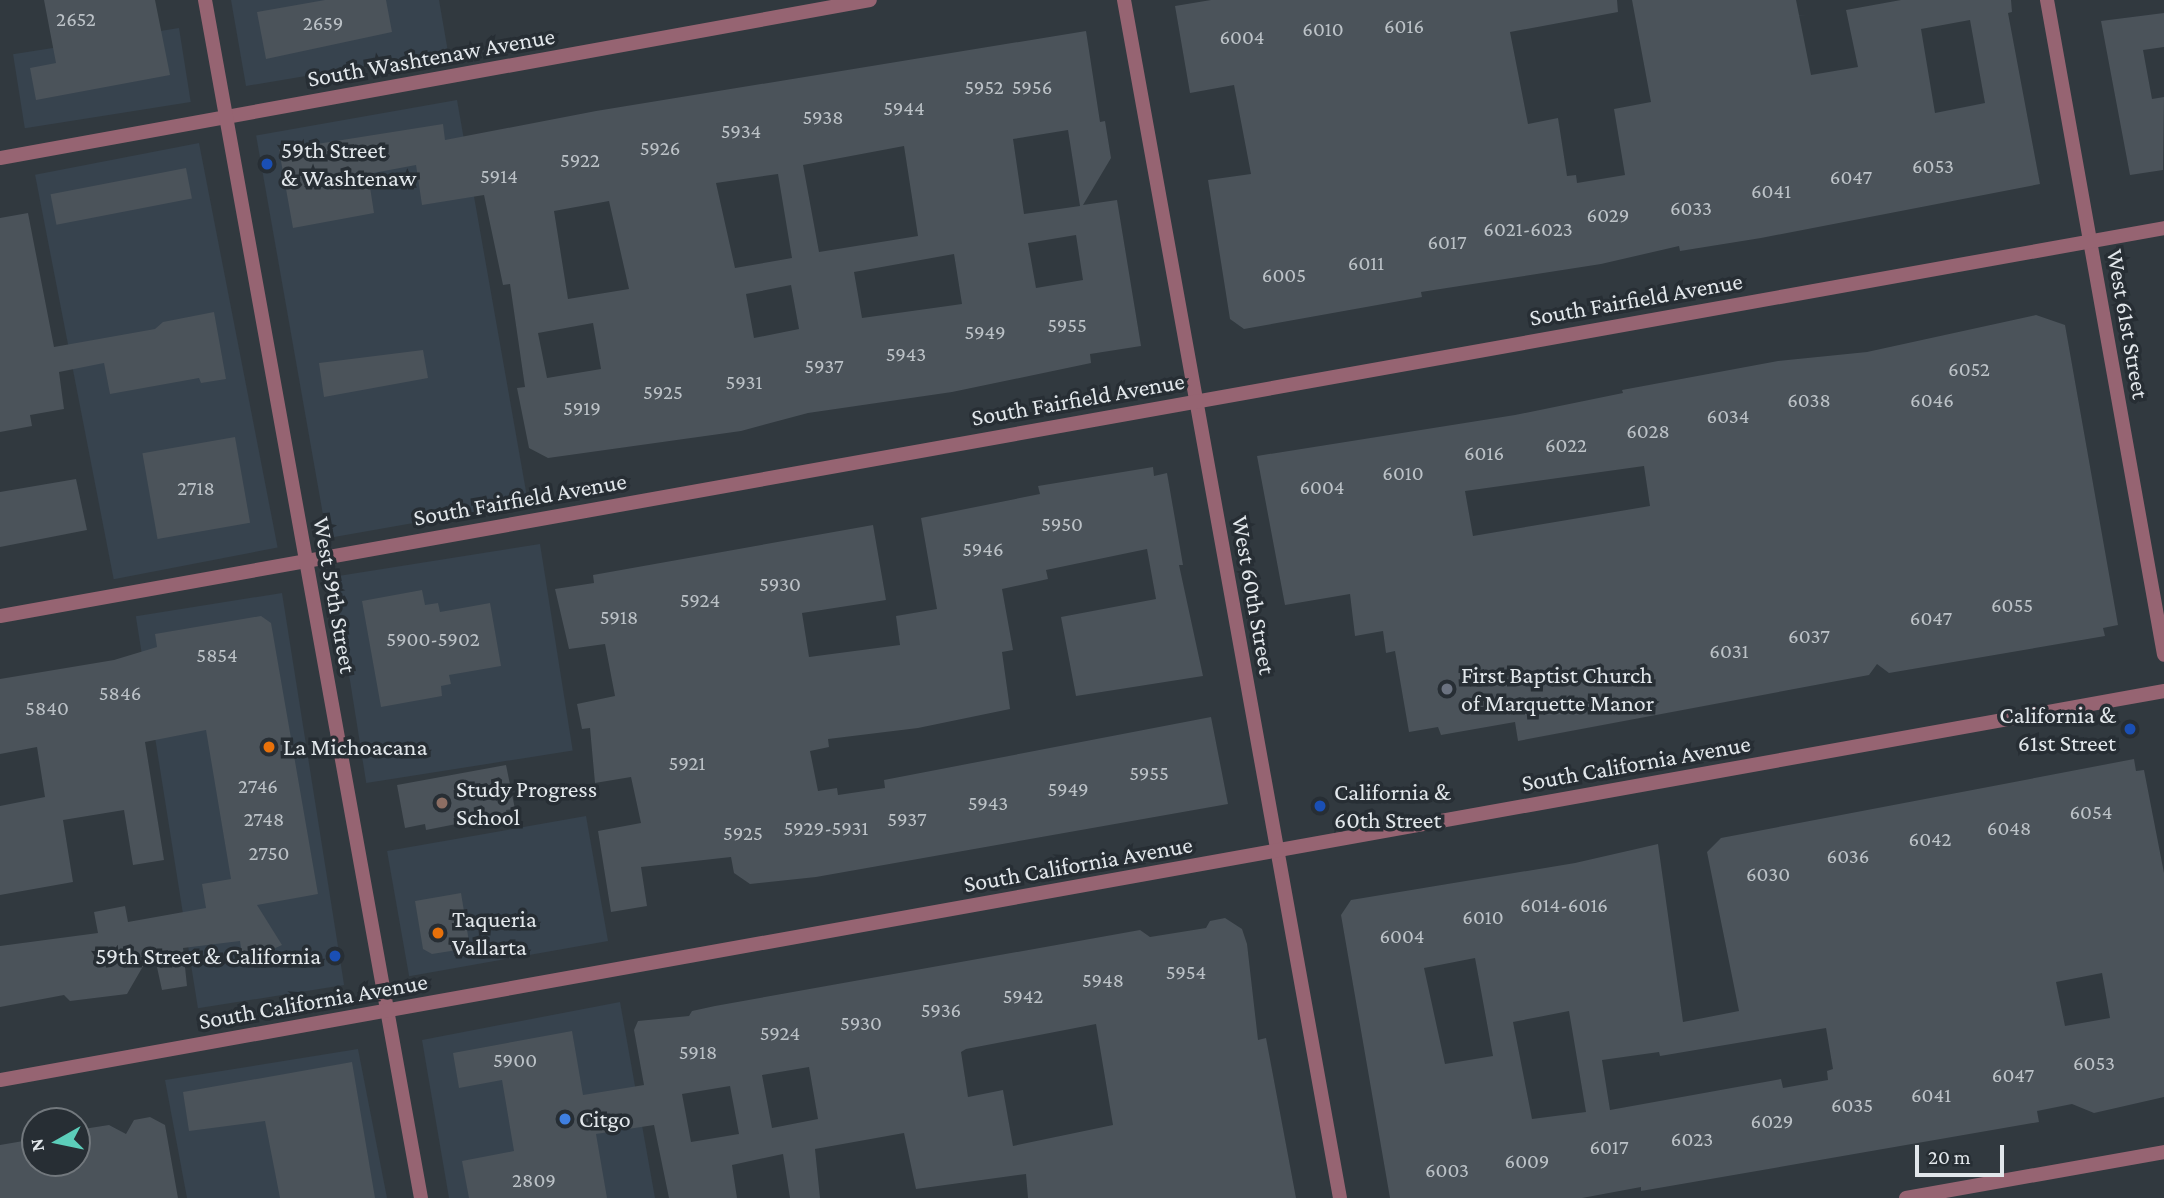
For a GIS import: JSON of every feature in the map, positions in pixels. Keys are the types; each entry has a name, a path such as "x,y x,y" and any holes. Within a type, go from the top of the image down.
{"street":[{"name":"West 59th Street","path":"205,0 421,1198"},
{"name":"South Washtenaw Avenue","path":"0,158 870,0"},
{"name":"West 60th Street","path":"1124,0 1340,1198"},
{"name":"West 61st Street","path":"2047,0 2164,655"},
{"name":"South Fairfield Avenue","path":"0,616 2164,228"},
{"name":"South California Avenue","path":"0,1080 2164,691"},
{"path":"1906,1198 2164,1152"}],"shaded area":[{"path":"231,0 439,0 448,52 246,86"},
{"path":"179,28 191,102 25,128 13,54"},
{"path":"457,100 528,503 327,538 256,135"},
{"path":"199,143 278,547 114,579 35,175"},
{"path":"540,544 573,750 366,783 334,577"},
{"path":"282,593 344,985 198,1008 136,616"},
{"path":"586,816 608,941 409,976 387,851"},
{"path":"620,1002 655,1198 449,1198 422,1040"},
{"path":"358,1049 387,1198 187,1198 165,1080"}],"building":[{"path":"44,0 155,0 170,75 36,100 30,68 56,63"},
{"path":"325,0 386,0 392,32 266,59 257,12"},
{"path":"1211,0 1617,0 1618,12 1510,32 1528,124 1558,118 1567,176 1576,175 1577,183 1625,175 1614,109 1651,102 1632,0 1796,0 1811,75 1858,67 1846,10 1901,0 2011,0 2012,12 2008,13 2040,184 1761,238 1680,251 1679,246 1601,264 1421,292 1422,297 1244,329 1230,319 1208,180 1251,174 1234,85 1190,93 1175,6","holes":["1970,20 1985,103 1935,113 1921,29"]},
{"path":"2164,13 2164,47 2143,50 2152,99 2164,97 2163,170 2130,175 2101,21"},
{"path":"1086,31 1100,122 1105,121 1111,158 1083,205 1117,200 1141,346 1090,354 1091,363 952,392 808,413 741,431 548,458 529,448 517,388 525,387 510,284 503,285 484,195 422,205 416,165 368,174 374,213 293,228 279,150 443,124 445,140 596,111","holes":["1068,130 1080,206 1024,214 1013,139","904,146 918,236 819,252 803,165","778,174 792,258 735,268 716,183","609,201 629,289 568,299 554,211","1076,235 1083,280 1036,288 1028,243","954,254 962,304 862,318 854,272","791,285 799,329 754,338 746,294","593,323 601,369 547,378 538,333"]},
{"path":"186,168 192,198 56,225 51,194"},
{"path":"28,213 54,347 155,329 163,322 214,312 226,379 201,383 199,378 110,394 104,363 59,372 64,409 30,415 32,426 0,432 0,218"},
{"path":"2036,315 2065,325 2118,625 2103,628 2105,636 1889,673 1877,664 1869,675 1518,741 1515,722 1441,735 1438,727 1409,732 1395,651 1386,653 1383,631 1355,636 1350,594 1285,605 1257,456 1515,415 1623,393 1622,390 1778,361 1867,352","holes":["1644,466 1650,506 1473,536 1465,491"]},
{"path":"423,350 428,378 324,397 319,363"},
{"path":"235,437 250,523 158,539 142,453"},
{"path":"1153,467 1154,476 1167,473 1183,565 1179,565 1203,676 1076,696 1061,617 1156,599 1147,549 1046,570 1048,579 1002,589 1013,650 1002,652 1010,709 918,728 828,739 829,747 810,751 818,791 837,788 838,795 885,788 884,780 1211,717 1228,804 816,877 750,884 734,873 731,857 641,867 647,906 611,912 598,831 641,823 631,777 595,783 590,728 582,729 577,704 615,696 605,644 569,649 555,589 594,583 593,575 873,525 886,600 802,613 809,657 900,645 896,616 937,609 921,518 1040,494 1038,486"},
{"path":"76,479 87,530 0,547 0,492"},
{"path":"422,590 425,605 438,603 440,612 490,603 501,666 449,675 451,684 441,686 442,696 381,707 362,601"},
{"path":"261,616 271,623 318,894 257,905 282,945 243,963 240,941 183,948 187,986 162,990 153,949 127,994 70,1001 64,995 0,1007 0,946 98,933 94,912 125,906 128,922 206,908 202,884 231,879 206,730 145,742 164,860 133,865 124,810 63,820 73,882 0,895 0,806 45,797 37,747 0,754 0,679 114,660 157,647 155,634"},
{"path":"2134,759 2136,771 2144,770 2164,873 2164,1097 2094,1113 2072,1104 2037,1111 2039,1122 1641,1191 1641,1187 1582,1198 1390,1198 1341,915 1351,900 1575,863 1658,844 1683,1022 1739,1011 1707,852 1721,838","holes":["1475,958 1493,1056 1445,1064 1424,968","2102,973 2110,1018 2065,1026 2056,982","1569,1011 1586,1112 1532,1119 1513,1022","1826,1028 1833,1069 1827,1071 1828,1080 1783,1088 1781,1079 1610,1110 1602,1060 1659,1052 1660,1056"]},
{"path":"506,765 515,809 506,810 507,814 426,830 425,824 405,828 397,785"},
{"path":"461,893 470,948 432,954 423,949 415,901"},
{"path":"1225,918 1242,929 1247,944 1258,1040 1266,1038 1296,1198 1028,1198 1026,1174 916,1189 904,1133 815,1149 820,1198 790,1198 783,1154 732,1165 737,1198 669,1198 654,1125 596,1134 607,1198 469,1198 462,1161 514,1151 502,1080 459,1088 453,1053 572,1031 583,1095 644,1085 634,1030 638,1021 689,1016 692,1011 715,1006 1140,930 1150,937 1206,928 1210,921","holes":["1096,1024 1113,1125 1013,1146 1003,1090 968,1097 961,1052","809,1067 818,1119 772,1128 762,1075","730,1086 739,1134 691,1142 682,1094"]},
{"path":"352,1062 375,1198 280,1198 265,1121 189,1131 183,1092"},
{"path":"150,1117 165,1125 178,1198 0,1198 0,1145 21,1141 21,1177 91,1177 91,1128 109,1125 126,1134 134,1120"}],"place":[{"name":"59th Street & Washtenaw","path":"267,164"},
{"name":"First Baptist Church of Marquette Manor","path":"1447,689"},
{"name":"California & 61st Street","path":"2130,729"},
{"name":"La Michoacana","path":"269,747"},
{"name":"Study Progress School","path":"442,803"},
{"name":"California & 60th Street","path":"1320,806"},
{"name":"Taqueria Vallarta","path":"438,933"},
{"name":"59th Street & California","path":"335,956"},
{"name":"Citgo","path":"565,1119"}]}
